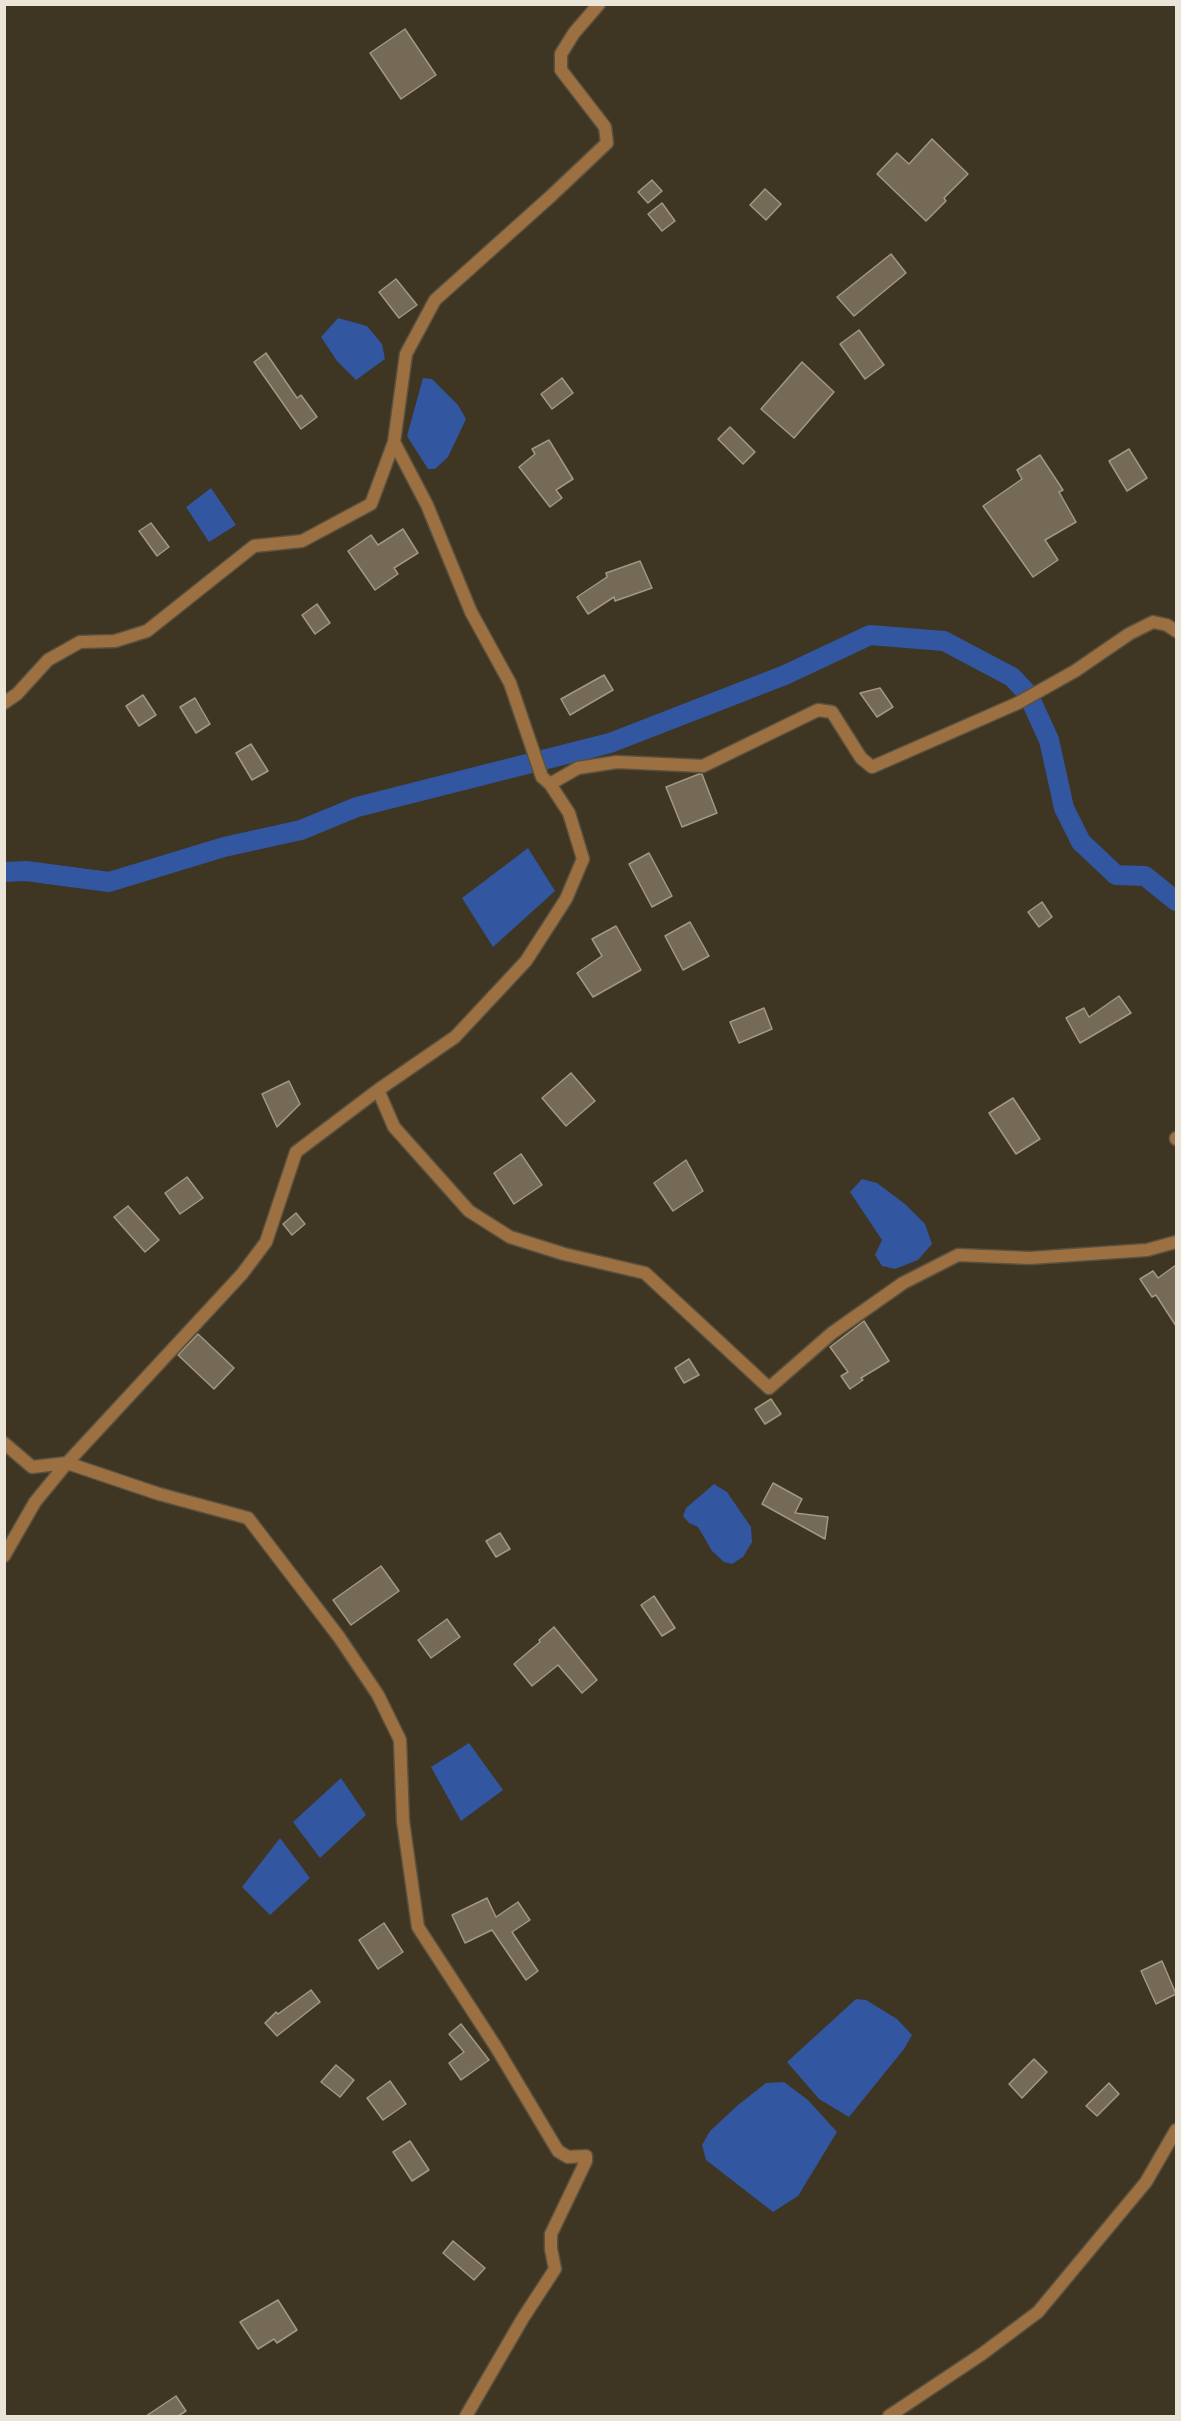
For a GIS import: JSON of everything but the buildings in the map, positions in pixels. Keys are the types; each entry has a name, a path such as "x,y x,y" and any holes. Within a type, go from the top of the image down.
{"street":[{"path":"4,703 17,694 48,660 80,642 115,641 147,631 254,546 302,541 371,504 394,442 406,354 435,300 551,196 607,142 605,127 561,70 561,54 574,33 599,4"},
{"path":"4,1556 35,1502 67,1463 242,1274 266,1242 296,1152 378,1090 455,1037 526,961 566,899 583,860 569,813 550,784 542,777 510,683 471,612 427,505 394,442"},
{"path":"550,784 578,768 617,762 703,766 818,710 832,712 861,758 872,767 1018,703 1075,671 1129,634 1153,622 1167,625 1176,631"},
{"path":"378,1090 394,1127 469,1211 510,1237 564,1254 645,1273 769,1388 832,1334 903,1283 958,1255 1030,1258 1147,1250 1176,1242"},
{"path":"4,1443 32,1467 67,1463 159,1494 248,1518 339,1637 378,1695 400,1740 403,1821 418,1927 496,2047 558,2151 567,2157 586,2156 582,2172 551,2234 555,2269 523,2318 466,2416"},
{"path":"889,2416 982,2354 1038,2312 1146,2182 1176,2130"}],"water":[{"path":"338,318 367,326 382,344 385,359 356,380 337,361 321,337"},
{"path":"423,378 432,379 458,405 466,419 448,457 435,469 428,469 407,436"},
{"path":"211,488 236,525 209,542 186,507"},
{"path":"528,848 555,891 493,947 462,898"},
{"path":"862,1179 877,1183 905,1204 925,1224 932,1244 918,1260 895,1269 882,1266 875,1255 882,1240 850,1192"},
{"path":"714,1484 727,1492 751,1527 752,1542 743,1557 732,1564 724,1562 712,1551 698,1527 689,1523 683,1516 686,1508"},
{"path":"469,1743 503,1790 461,1821 431,1767"},
{"path":"341,1778 366,1815 320,1858 293,1822"},
{"path":"280,1838 310,1878 270,1915 242,1887"},
{"path":"856,1999 866,2000 897,2019 912,2035 904,2049 849,2117 819,2099 787,2062"},
{"path":"784,2082 808,2100 837,2132 798,2196 773,2212 706,2160 702,2145 710,2131 766,2083"}],"waterway":[{"path":"4,872 26,871 109,882 224,847 301,830 357,807 610,743 785,675 870,635 944,641 1012,677 1028,694 1049,740 1064,808 1081,842 1116,875 1145,876 1176,901"}]}
